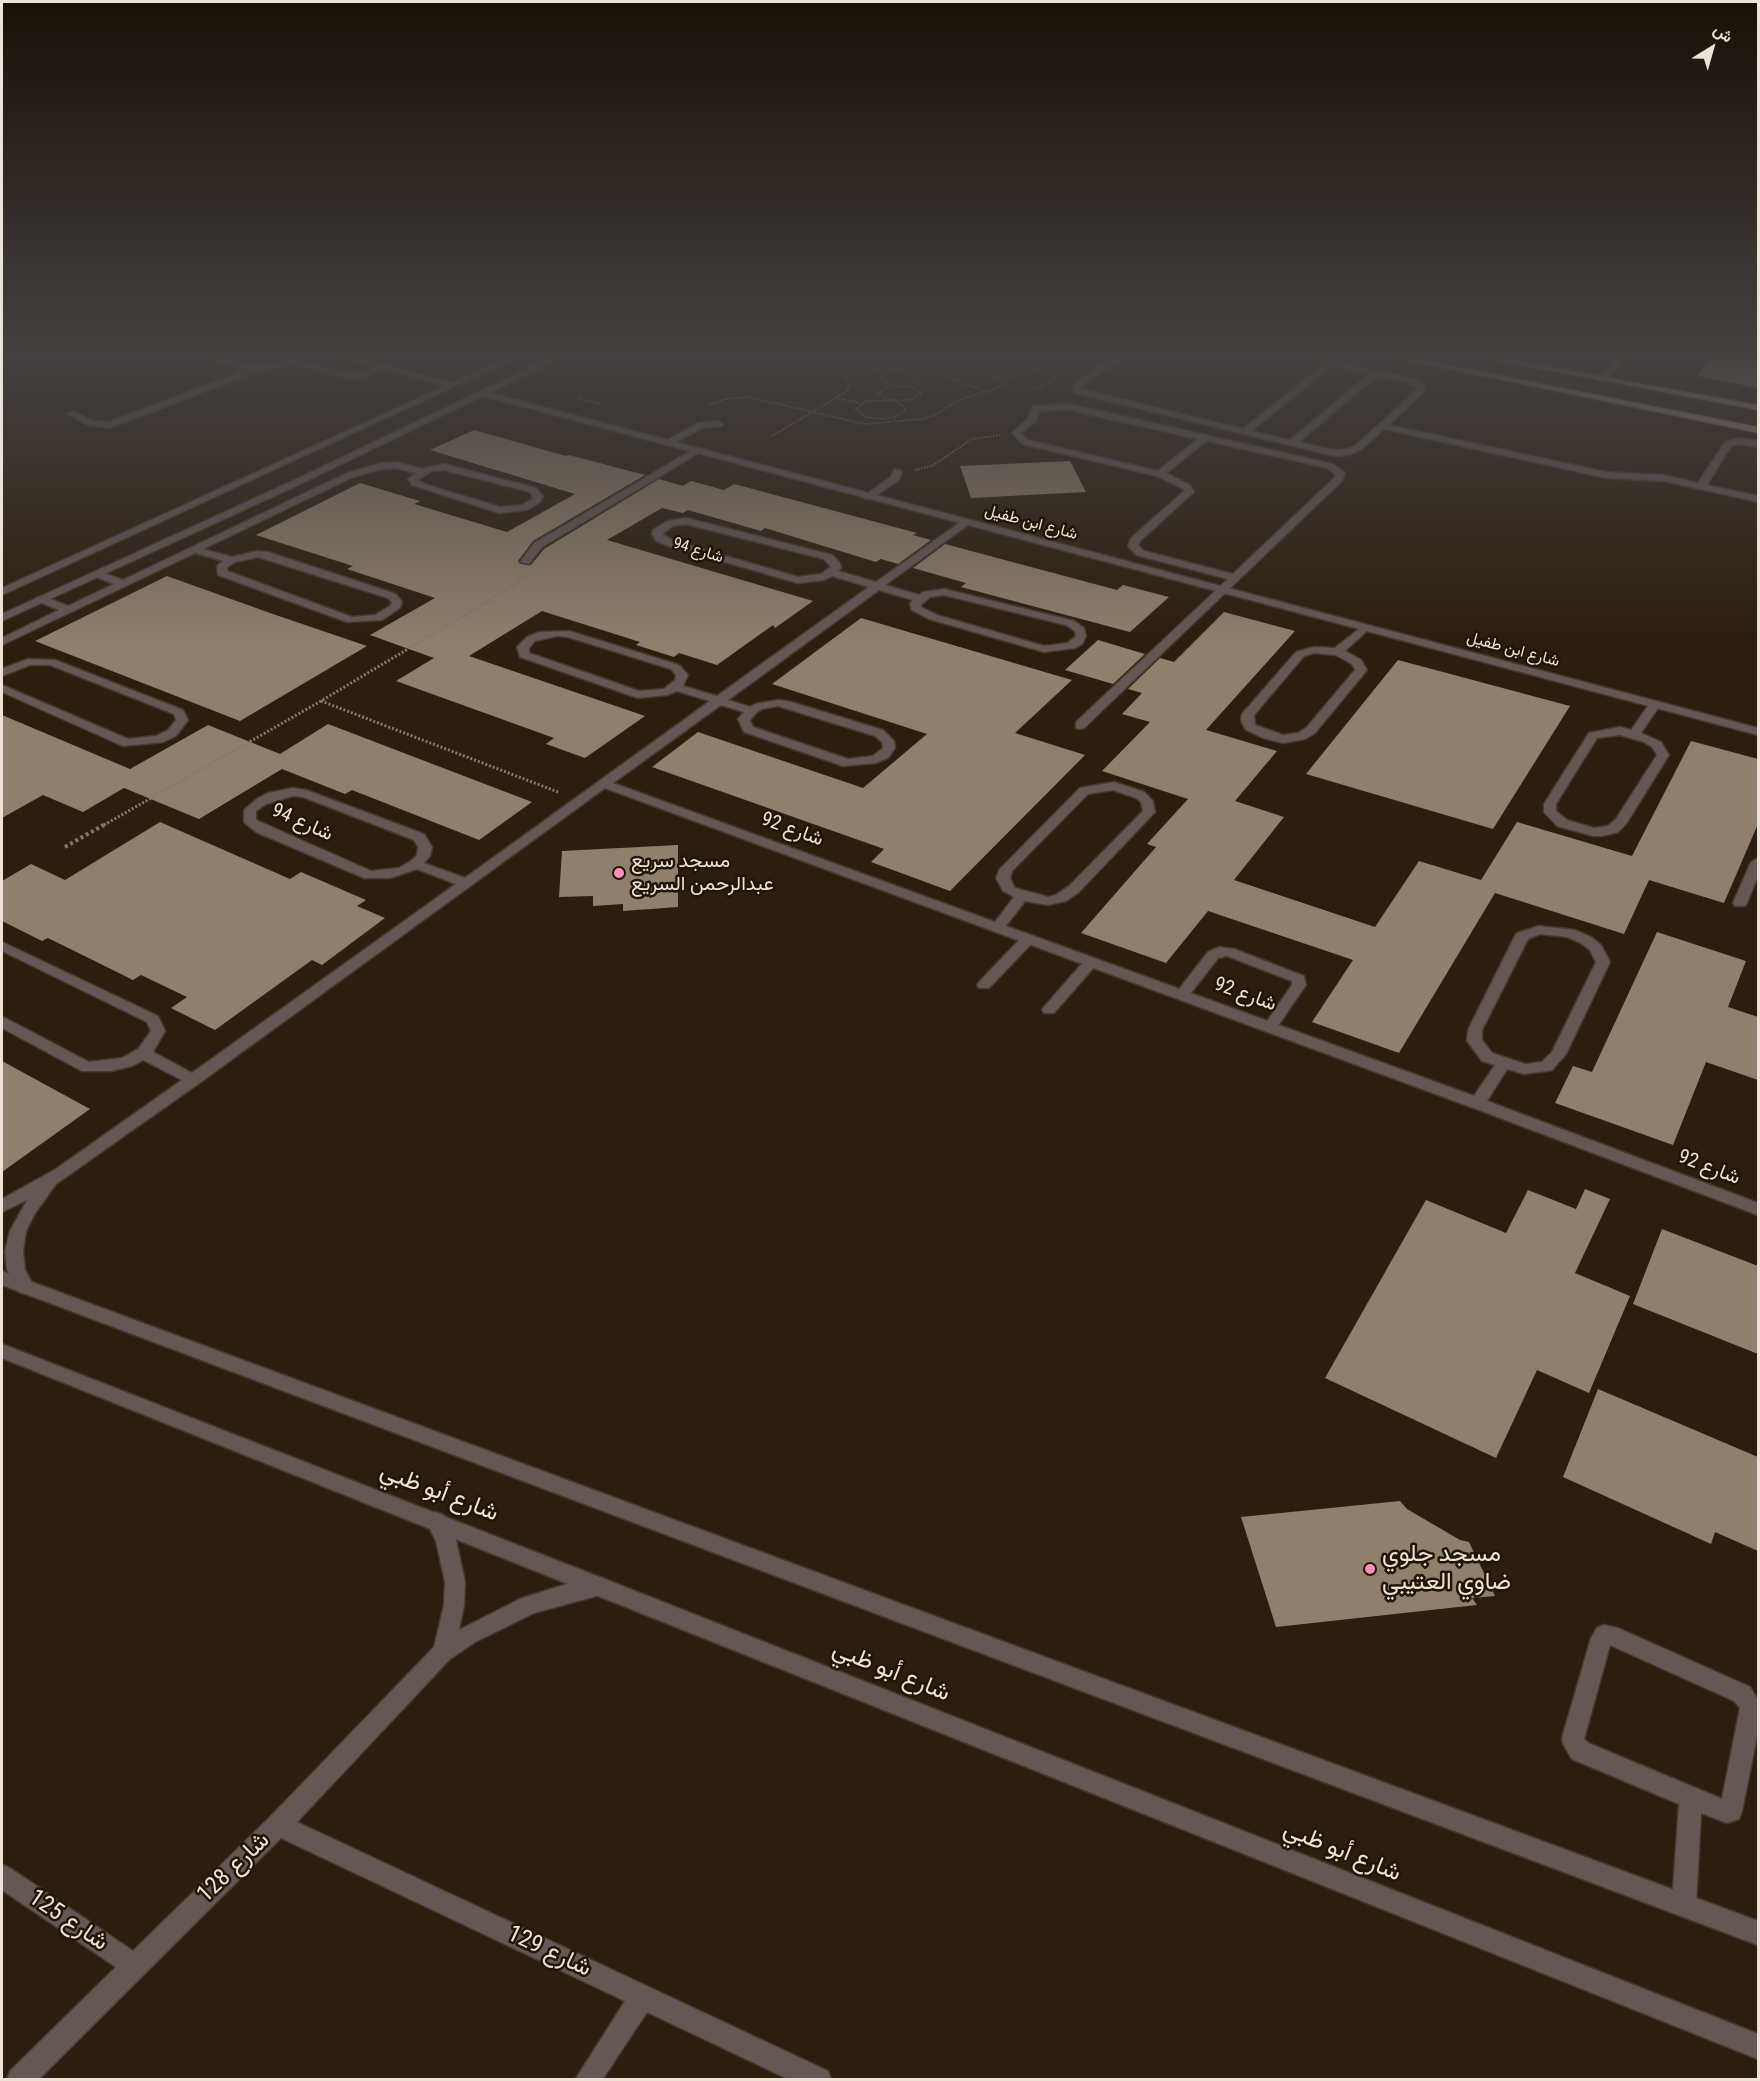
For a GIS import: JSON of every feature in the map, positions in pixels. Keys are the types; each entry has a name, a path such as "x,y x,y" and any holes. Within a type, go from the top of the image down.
{"street":[{"path":"2,592 309,451"},
{"path":"2,618 361,451"},
{"path":"525,562 538,545 697,451"},
{"name":"شارع ابن طفيل","path":"697,451 1758,732"},
{"path":"1064,451 1161,474 1187,487 1189,492 1135,540 1134,546 1140,553 1149,556 1235,578"},
{"path":"1161,474 1189,451"},
{"path":"1080,725 1339,479 1340,473 1330,466 1264,451"},
{"path":"1325,451 1334,453 1351,451"},
{"path":"1497,451 1606,475 1664,478 1758,499"},
{"path":"1701,486 1723,451"},
{"path":"2,642 357,472 396,465 422,472 435,468 454,468 533,490 538,496 533,504 524,508 499,510 415,483 414,477 422,472"},
{"path":"868,497 898,472"},
{"path":"258,475 256,479 263,485 291,485"},
{"path":"201,501 225,494 242,497 245,501 232,512"},
{"name":"شارع 94","path":"832,573 836,568 836,563 828,557 697,522 670,523 657,532 660,539 670,543 798,580 814,580 832,573 921,599 933,592 955,593 1070,623 1080,630 1081,636 1078,642 1071,646 1044,649 920,612 915,604 921,599"},
{"path":"2,1206 62,1173 193,1080 964,523"},
{"path":"194,550 232,560 247,555 268,555 392,596 397,602 395,608 378,618 351,620 222,573 222,566 232,560"},
{"path":"1185,581 1198,569"},
{"path":"97,574 123,584"},
{"path":"41,599 68,610"},
{"path":"1338,652 1357,662 1361,670 1311,730 1301,736 1282,739 1250,727 1247,721 1248,714 1300,654 1314,650 1338,652 1364,628"},
{"path":"676,687 682,675 675,667 568,634 539,635 523,647 525,655 536,661 638,695 656,695 676,687 752,711 766,704 791,705 879,733 888,741 889,748 884,755 876,759 847,763 748,729 744,719 752,711"},
{"path":"2,688 127,742 159,739 172,733 179,727 182,720 179,712 51,662 28,662 4,668"},
{"path":"1634,734 1654,705"},
{"path":"1607,732 1634,734 1657,745 1663,755 1622,821 1613,829 1593,832 1556,819 1550,812 1550,804 1593,736 1607,732"},
{"name":"شارع 92","path":"605,784 1477,1102 1758,1209"},
{"path":"1114,786 1128,789 1147,801 1149,812 1074,889 1061,898 1048,901 1022,896 1010,891 1006,886 1004,878 1006,870 1084,791 1114,786"},
{"name":"شارع 94","path":"293,792 306,794 419,837 425,848 423,856 416,864 390,874 369,875 261,829 249,822 248,815 256,806 272,796 293,792"},
{"path":"1740,903 1758,862"},
{"path":"416,864 467,883"},
{"path":"998,927 1022,896"},
{"path":"1539,930 1554,930 1570,933 1586,940 1596,948 1603,962 1558,1054 1547,1066 1534,1069 1503,1064 1480,1050 1475,1041 1475,1030 1522,936 1539,930"},
{"path":"984,985 1028,939"},
{"path":"2,946 153,1019 158,1031 153,1042 143,1053 127,1062 111,1066 87,1067 2,1022"},
{"path":"1182,995 1213,955 1219,951 1229,952 1299,979 1299,985 1270,1027"},
{"path":"1049,1010 1091,962"},
{"path":"143,1053 193,1080"},
{"path":"1477,1102 1503,1064"},
{"path":"25,1287 16,1270 14,1251 18,1231 28,1210 42,1191 62,1173"},
{"path":"2,1278 1758,1932"},
{"name":"شارع أبو ظبي","path":"2,1351 600,1586 1758,2047"},
{"path":"436,1521 446,1540 454,1582 454,1605 443,1652"},
{"name":"شارع 128","path":"19,2079 278,1825 443,1652 468,1635 529,1605 600,1586"},
{"path":"1604,1635 1611,1635 1742,1694 1748,1701 1752,1710 1733,1808 1727,1812 1691,1798 1580,1751 1574,1744 1576,1727 1601,1638 1604,1635"},
{"path":"1684,1904 1691,1798"},
{"name":"شارع 129","path":"278,1825 819,2079"},
{"name":"شارع 125","path":"2,1876 135,1965"},
{"path":"587,2079 643,1996"}],"path":[{"path":"898,472 932,466 954,451"},
{"path":"65,847 321,701 518,583 525,562"},
{"path":"321,701 581,801"}],"building":[{"path":"434,451 549,451 645,475 533,541 518,561 520,564 531,565 544,549 659,479 683,486 691,481 724,490 734,484 917,533 913,535 931,540 898,564 881,559 876,562 765,528 761,531 688,510 683,513 662,508 607,540 813,601 775,628 773,625 717,665 679,653 674,657 636,645 640,642 542,611 469,656 645,716 585,758 546,744 554,738 396,681 434,658 370,635 435,598 347,569 353,566 256,535 360,483 420,501 414,504 507,532 575,494"},
{"path":"1070,461 1086,492 971,498 960,466"},
{"path":"945,544 1117,590 1123,585 1169,597 1130,632 961,587 966,583 913,568"},
{"path":"167,576 367,646 240,721 35,641"},
{"path":"1224,612 1295,631 1206,730 1277,751 1235,801 1284,817 1234,880 1375,927 1419,861 1481,880 1517,822 1632,856 1691,741 1758,759 1758,824 1724,903 1649,880 1624,934 1495,893 1399,1053 1312,1022 1353,960 1208,911 1166,963 1081,933 1156,847 1147,844 1188,799 1102,771 1150,722 1122,714 1142,693 1128,689 1160,658 1174,662"},
{"path":"861,618 1072,680 1015,733 1085,755 950,891 871,862 884,849 652,767 698,732 863,788 927,734 772,684"},
{"path":"1098,640 1145,654 1113,684 1065,670"},
{"path":"1398,660 1570,706 1493,829 1306,774"},
{"path":"2,715 130,769 208,725 280,754 328,724 532,802 479,840 352,790 345,794 282,769 199,819 124,788 83,812 43,795 2,818"},
{"path":"160,822 290,879 301,872 366,900 357,906 385,918 322,965 312,960 215,1030 171,1008 187,997 141,975 133,980 48,938 42,941 2,921 2,881 31,864 65,880"},
{"name":"مسجد سريع عبدالرحمن السريع","path":"678,845 678,907 623,911 623,904 593,906 593,896 559,897 562,851"},
{"path":"1657,932 1746,961 1728,1007 1758,1017 1758,1080 1706,1062 1673,1145 1555,1103 1573,1066 1592,1072"},
{"path":"2,1061 90,1109 2,1172"},
{"path":"1585,1189 1610,1199 1575,1273 1630,1296 1589,1393 1537,1370 1496,1458 1325,1378 1426,1200 1506,1233 1528,1190 1576,1209"},
{"path":"1662,1229 1758,1266 1758,1354 1633,1304"},
{"path":"1598,1389 1758,1457 1758,1551 1715,1532 1711,1544 1563,1477"},
{"name":"مسجد جلوي ضاوي العتيبي","path":"1400,1501 1407,1509 1460,1540 1469,1542 1495,1596 1472,1598 1477,1605 1276,1627 1241,1517"}],"place":[{"name":"مسجد سريع عبدالرحمن السريع","path":"619,873"},
{"name":"مسجد جلوي ضاوي العتيبي","path":"1370,1569"}]}
